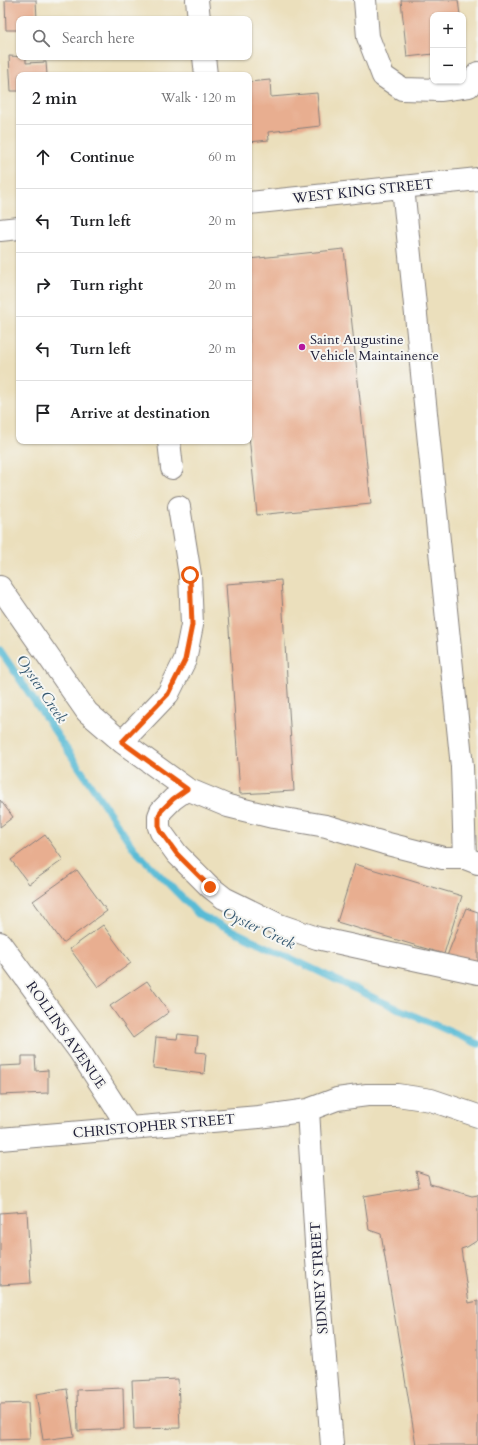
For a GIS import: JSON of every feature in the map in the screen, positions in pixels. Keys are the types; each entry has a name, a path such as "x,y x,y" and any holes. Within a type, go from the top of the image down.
{"street":[{"path":"196,0 199,16"},
{"path":"365,0 368,37 382,76 402,89 440,90 469,86 478,73"},
{"path":"204,60 206,72"},
{"name":"WEST KING STREET","path":"252,203 478,179"},
{"path":"0,587 87,712 122,742 187,789 228,806 243,810 326,826 443,858 471,860 403,187"},
{"path":"0,230 16,228"},
{"path":"169,444 172,468"},
{"path":"122,742 168,694 185,660 192,625 190,575 178,507"},
{"path":"187,789 173,799 161,811 159,816 159,827 177,854 210,887 224,898 279,924 317,938 478,973"},
{"name":"ROLLINS AVENUE","path":"0,943 80,1052 130,1128"},
{"name":"CHRISTOPHER STREET","path":"0,1139 259,1117 308,1110 337,1099 367,1095 397,1095 431,1100 478,1116"},
{"name":"SIDNEY STREET","path":"308,1110 317,1260 332,1445"}],"building":[{"path":"5,0 36,0 37,16 16,16 16,30 6,30"},
{"path":"401,0 458,0 460,12 430,12 430,54 407,57"},
{"path":"9,56 16,56 16,60 26,60 26,63 46,62 47,72 16,72 16,91 11,91"},
{"path":"270,80 271,97 317,93 320,126 268,132 269,140 252,142 252,82"},
{"name":"Saint Augustine Vehicle Maintainence","path":"344,249 371,504 257,515 250,444 252,444 252,259"},
{"path":"281,580 294,791 240,794 226,584"},
{"path":"0,800 13,817 0,827"},
{"path":"45,835 63,860 29,884 11,860"},
{"path":"355,864 462,896 444,954 337,922"},
{"path":"77,870 107,911 63,943 33,901"},
{"path":"466,908 478,912 478,979 443,966"},
{"path":"103,925 131,963 98,987 70,949"},
{"path":"147,981 169,1012 133,1038 110,1006"},
{"path":"178,1034 198,1036 196,1052 206,1053 204,1074 153,1068 156,1037 177,1039"},
{"path":"22,1056 35,1056 36,1071 48,1070 48,1093 0,1095 0,1066 22,1065"},
{"path":"416,1171 428,1175 430,1184 472,1196 478,1195 478,1240 461,1249 469,1303 478,1301 478,1445 416,1445 381,1234 369,1230 364,1196 419,1187"},
{"path":"27,1211 31,1283 0,1285 0,1213"},
{"path":"178,1379 180,1428 134,1429 132,1381"},
{"path":"123,1388 124,1429 78,1431 77,1390"},
{"path":"67,1389 74,1436 43,1440 36,1394"},
{"path":"28,1403 30,1439 0,1440 0,1404"}],"waterway":[{"name":"Oyster Creek","path":"0,650 134,849 198,914 374,998 478,1044"}],"place":[{"name":"Saint Augustine Vehicle Maintainence","path":"302,347"}],"route":[{"path":"190,575 192,625 185,660 168,694 122,742 187,789 173,799 161,811 158,822 159,827 177,854 210,887"}]}
